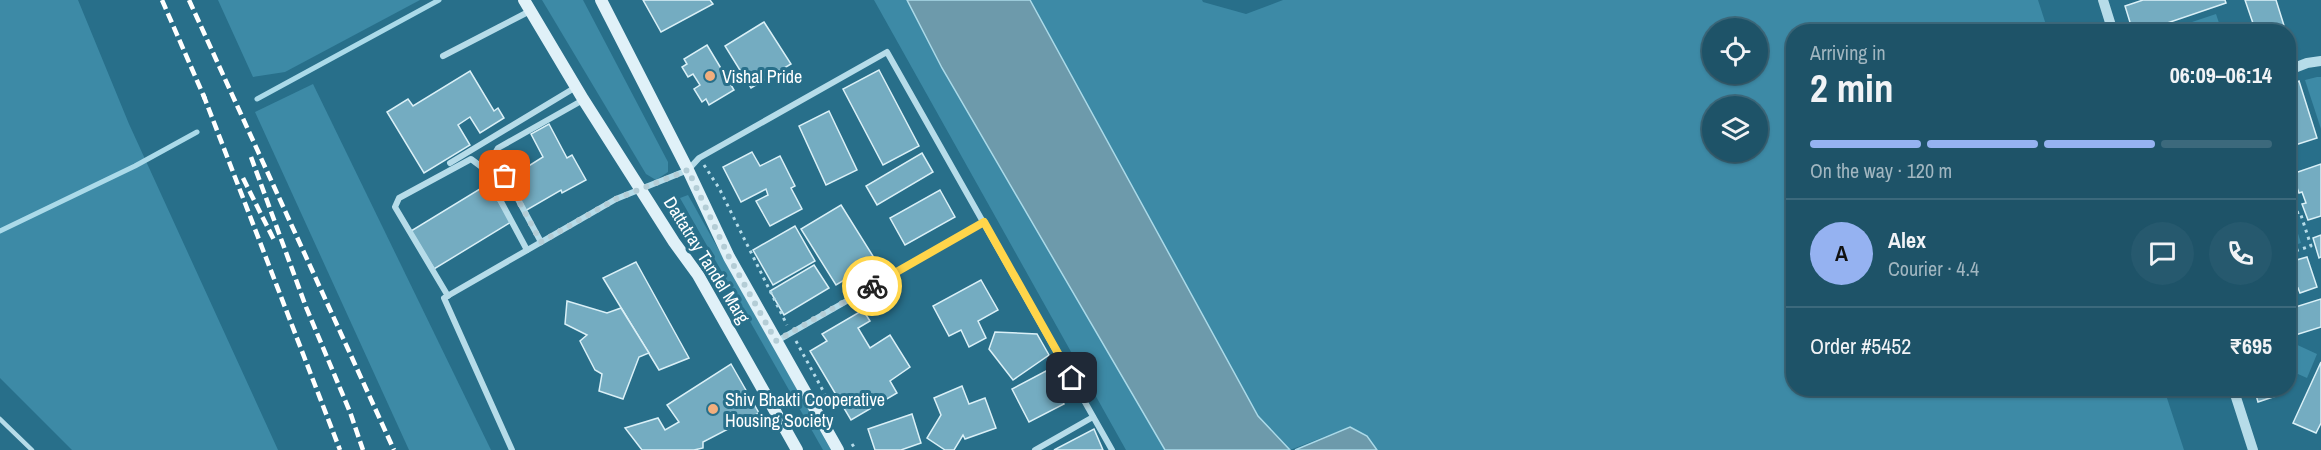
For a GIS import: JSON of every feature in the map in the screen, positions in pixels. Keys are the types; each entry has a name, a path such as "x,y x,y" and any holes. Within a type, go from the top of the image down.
{"main road":[{"name":"Dattatray Tandel Marg","path":"601,0 688,170 729,257 838,450"},
{"name":"Dattatray Tandel Marg","path":"527,5 583,99 674,242 698,275 797,450"}],"street":[{"path":"2103,0 2111,24"},
{"path":"443,56 527,5"},
{"path":"512,450 444,298 616,199 688,170 699,158 887,51 1112,450"},
{"path":"2296,67 2321,61"},
{"path":"450,163 576,87"},
{"path":"541,242 494,155 498,148 583,99"},
{"path":"448,296 395,207 399,198 471,159 483,168 527,250"},
{"path":"776,341 984,222"},
{"path":"2236,396 2253,450"},
{"path":"1035,450 1093,417"}],"lane":[{"path":"0,419 32,450"}],"path":[{"path":"699,158 719,188 791,333 833,409"},
{"path":"2296,213 2300,212 2311,246 2296,251"},
{"path":"850,440 855,450"}],"shaded area":[{"path":"0,0 78,0 129,124 278,450 72,450 0,378"},
{"path":"218,0 420,0 285,72 253,77"},
{"path":"542,0 583,0 668,162 668,172 656,180 646,174"},
{"path":"874,0 907,0 942,68 1165,450 1126,450"},
{"path":"907,0 1030,0 1258,416 1290,450 1165,450 942,68"},
{"path":"1030,0 1202,0 1246,14 1283,0 2038,0 2046,24 1786,24 1786,396 2166,396 2184,450 1377,450 1367,436 1350,427 1290,450 1258,416"},
{"path":"2216,14 2219,24 2186,24"},
{"path":"2321,77 2321,129 2305,80"},
{"path":"313,84 491,450 409,450 255,112"},
{"path":"688,195 831,450 823,450 680,198"},
{"path":"2296,227 2301,243 2296,245"},
{"path":"2296,344 2317,354 2307,378 2296,373"},
{"path":"1350,427 1367,436 1377,450 1295,450"}],"building":[{"path":"643,0 710,0 713,4 661,32"},
{"path":"2143,0 2225,0 2226,3 2164,24 2131,24 2125,6"},
{"path":"2245,0 2276,0 2284,24 2253,24"},
{"path":"764,22 791,64 751,88 725,46"},
{"name":"Vishal Pride","path":"707,45 734,90 709,105 706,99 702,102 694,89 700,85 693,74 688,77 682,67 687,64 684,59"},
{"path":"879,70 919,146 883,165 843,89"},
{"path":"470,71 494,111 498,108 504,118 480,133 470,117 458,125 470,145 424,173 387,112 408,99 413,106"},
{"path":"2299,81 2317,138 2296,145 2296,82"},
{"path":"829,111 857,170 826,185 799,126"},
{"path":"549,124 567,158 572,155 586,180 562,193 561,190 525,211 508,179 543,157 531,134"},
{"path":"752,152 760,166 780,156 795,186 791,188 802,209 770,226 756,201 768,195 766,189 741,202 723,167"},
{"path":"922,153 933,172 877,205 866,186"},
{"path":"2321,164 2321,216 2308,220 2302,204 2306,203 2302,192 2299,193 2296,185 2296,173"},
{"path":"488,184 511,222 434,269 411,231"},
{"path":"940,190 955,217 905,245 890,218"},
{"path":"841,205 876,261 836,285 801,229"},
{"path":"795,226 815,261 773,285 753,250"},
{"path":"2321,235 2321,257 2319,258 2313,238"},
{"path":"2307,257 2317,287 2300,293 2298,288 2296,289 2296,260"},
{"path":"636,262 689,358 659,370 603,278"},
{"path":"814,265 829,288 784,315 770,291"},
{"path":"981,280 998,310 978,321 986,338 969,347 961,330 949,336 933,306"},
{"path":"2321,299 2321,327 2296,335 2296,307"},
{"path":"567,301 607,313 621,308 649,353 639,357 623,399 599,391 602,374 595,370 580,341 587,335 565,324"},
{"path":"863,310 870,321 858,328 870,348 890,335 910,367 890,381 897,393 851,420 810,351 827,341 822,334"},
{"path":"995,332 1037,334 1049,355 1013,380 989,349"},
{"path":"2321,362 2321,423 2316,433 2293,423"},
{"name":"Shiv Bhakti Cooperative Housing Society","path":"731,364 759,413 703,442 703,448 642,450 625,428 658,418 665,430 679,422 667,405"},
{"path":"1046,371 1064,404 1029,422 1012,389"},
{"path":"962,386 969,404 985,398 996,428 965,439 963,435 954,450 945,450 927,438 941,415 934,398"},
{"path":"2256,396 2276,396 2258,402"},
{"path":"912,414 921,443 901,450 875,450 868,429"},
{"path":"1094,429 1103,450 1054,450"}],"waterway":[{"path":"257,99 439,0"},
{"path":"0,231 135,166 197,132"}],"railway":[{"path":"162,0 205,99"},
{"path":"189,0 394,450"},
{"path":"203,94 340,450"},
{"path":"251,157 306,307 350,412 363,450"},
{"path":"243,178 275,242"}],"way so far":[{"path":"505,176 541,242 616,199 688,170 729,257 776,341 872,286"}],"place":[{"name":"Vishal Pride","path":"710,76"},
{"name":"Shiv Bhakti Cooperative Housing Society","path":"713,409"}],"route":[{"path":"872,286 984,222 1072,378"}]}
